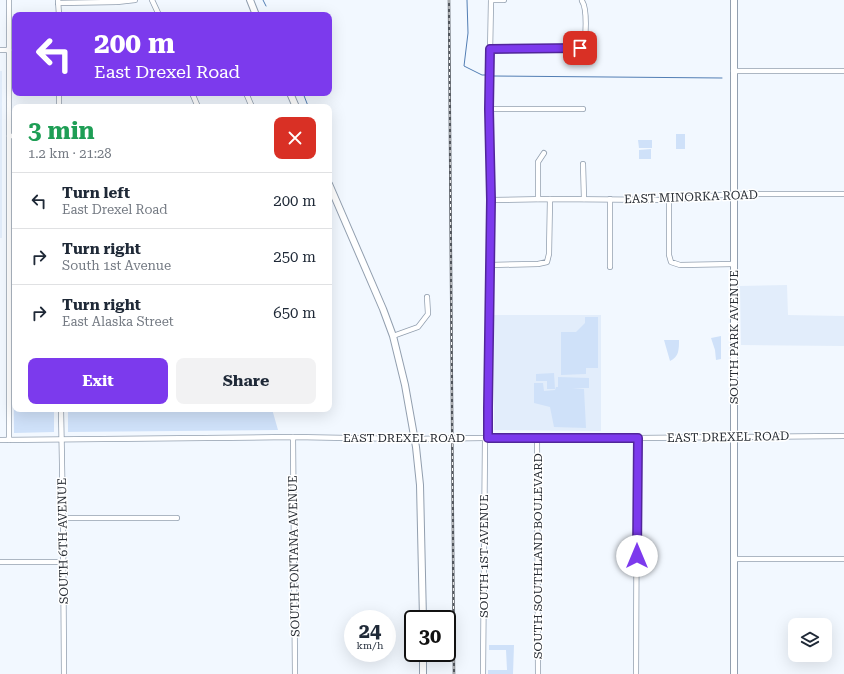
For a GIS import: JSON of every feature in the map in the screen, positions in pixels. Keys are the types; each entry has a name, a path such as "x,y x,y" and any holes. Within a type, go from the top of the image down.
{"main road":[{"path":"250,0 255,12"},
{"name":"SOUTH PARK AVENUE","path":"734,0 734,674"},
{"path":"332,191 393,336 405,385 416,448 420,485 423,610"},
{"path":"423,662 423,674"}],"street":[{"path":"9,0 9,440"},
{"path":"59,12 58,1 117,2 135,0"},
{"path":"152,0 158,12"},
{"path":"491,0 504,0"},
{"name":"SOUTH 1ST AVENUE","path":"483,674 491,200 489,109 491,0"},
{"path":"490,49 576,49 583,47 585,42 585,8 582,0"},
{"path":"0,50 9,50"},
{"path":"733,71 844,71"},
{"path":"489,109 583,109"},
{"path":"538,199 538,162 544,153"},
{"path":"583,164 584,199"},
{"name":"EAST MINORKA ROAD","path":"491,200 669,200 733,194 844,194"},
{"path":"490,265 548,263 550,254 550,199"},
{"path":"610,199 610,267"},
{"path":"669,200 670,263 680,265 734,264"},
{"path":"393,336 418,327 428,314 427,297"},
{"name":"SOUTH 6TH AVENUE","path":"61,412 64,674"},
{"name":"EAST DREXEL ROAD","path":"0,440 293,437 414,439 844,436"},
{"name":"SOUTH FONTANA AVENUE","path":"293,437 295,674"},
{"name":"SOUTH SOUTHLAND BOULEVARD","path":"537,438 538,674"},
{"path":"636,674 638,438"},
{"path":"63,518 177,518"},
{"path":"734,559 844,559"},
{"path":"0,562 63,562"}],"shaded area":[{"path":"0,71 2,71 2,238 0,238"},
{"path":"676,134 685,134 685,149 676,149"},
{"path":"638,140 652,140 652,148 639,148"},
{"path":"651,149 651,159 639,159 639,150"},
{"path":"787,285 788,315 844,316 844,346 741,345 740,286"},
{"path":"494,315 601,315 601,431 494,430"},
{"path":"585,317 598,317 598,368 586,368 586,374 561,375 561,332 576,332 585,323"},
{"path":"721,336 721,359 716,360 715,350 711,338"},
{"path":"664,340 679,340 679,350 677,355 670,361"},
{"path":"554,373 555,389 547,389 547,381 536,381 536,374"},
{"path":"558,377 589,378 589,388 572,388 584,389 586,428 554,427 550,407 534,403 534,383 543,383 544,391 555,390 556,387 558,387"},
{"path":"14,412 54,412 54,432 14,433"},
{"path":"68,412 273,412 278,430 68,432"},
{"path":"489,645 514,645 513,674 488,674 488,670 507,670 506,650 489,650"}],"waterway":[{"path":"263,0 266,6"},
{"path":"467,0 468,33 464,66 482,75 486,75"},
{"path":"493,76 722,78"},
{"path":"304,96 307,104"}],"railway":[{"path":"449,0 454,674"}],"route":[{"path":"580,48 490,49 489,109 491,200 488,438 638,438 637,556"}]}
